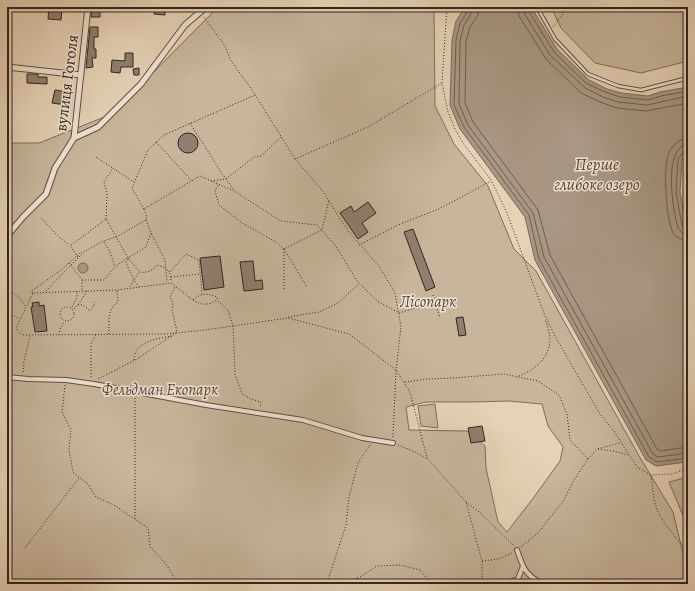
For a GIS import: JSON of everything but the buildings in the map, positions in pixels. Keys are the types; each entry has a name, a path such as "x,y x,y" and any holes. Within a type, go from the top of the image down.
{"street":[{"name":"вулиця Гоголя","path":"7,236 23,217 46,194 55,168 74,138 88,7"},
{"path":"74,138 98,127 141,84 185,25 206,7"},
{"path":"7,67 81,75"},
{"path":"7,377 66,380 303,420 362,438 393,443"},
{"path":"517,550 528,575 538,582 538,584"},
{"path":"509,584 510,582 518,579 523,566"}],"lane":[{"path":"537,7 555,39 588,74 618,86 641,90 688,78"}],"path":[{"path":"447,7 442,83 448,112 463,143 491,180 511,221 523,259 545,316 580,381 600,414 614,431 628,456 638,468 651,475 672,474 688,468"},
{"path":"550,30 568,7"},
{"path":"201,12 295,160 322,190 348,231 379,266 395,293 401,327 396,370 393,443 426,458 466,502 478,510 517,550"},
{"path":"295,160 368,127 442,83"},
{"path":"167,283 165,260 151,232 144,210 132,188 148,150 164,134 255,95"},
{"path":"190,123 234,191"},
{"path":"211,181 226,179 254,157 261,156 281,136"},
{"path":"156,142 192,181"},
{"path":"96,157 134,182"},
{"path":"113,168 104,182 107,194 106,219 128,258 139,272 146,273 153,270 157,265 166,267 170,272 171,283"},
{"path":"144,210 200,176 234,191 281,221 317,225 335,245 360,284 378,301 399,313 436,302"},
{"path":"360,245 398,225 441,208 491,180"},
{"path":"218,184 215,191 219,205 242,222 276,242 284,249 308,287"},
{"path":"322,230 329,200"},
{"path":"42,218 59,237 70,246 77,257"},
{"path":"70,246 106,219"},
{"path":"146,220 116,237 103,241 83,253 30,292 33,293 16,328 19,333 23,335 59,335 178,332 288,318 349,334 396,370 404,382 410,392 426,458"},
{"path":"284,249 322,230"},
{"path":"82,280 104,280 115,267 146,247 151,232"},
{"path":"103,241 110,252 115,267"},
{"path":"284,249 284,290"},
{"path":"170,272 186,254 199,260 202,294"},
{"path":"46,292 77,257"},
{"path":"128,258 126,263 139,287"},
{"path":"69,263 82,280 82,291"},
{"path":"58,272 61,275"},
{"path":"128,289 139,272"},
{"path":"171,277 200,274"},
{"path":"33,293 117,290 171,283 193,300 204,305 213,304 217,300"},
{"path":"278,319 300,314 319,312 338,303 360,284"},
{"path":"175,286 170,297 173,303 172,309 178,332"},
{"path":"7,289 19,297 26,307"},
{"path":"109,334 110,312 112,306 118,302 117,290"},
{"path":"73,309 65,307 60,311 60,317 65,321 73,319 73,309 77,298 77,291"},
{"path":"73,309 78,305 87,291"},
{"path":"193,300 202,294 212,295 217,297 217,300 228,310 233,326 235,374 242,394 261,402 259,413"},
{"path":"433,295 440,318"},
{"path":"78,305 83,305 90,311 94,306 94,302"},
{"path":"8,304 12,315 20,319"},
{"path":"517,376 525,374 539,365 547,352 550,340 545,316"},
{"path":"59,335 60,329 65,321"},
{"path":"96,334 91,344 91,384 178,332"},
{"path":"23,379 24,362 31,335"},
{"path":"133,360 136,351 144,345 156,338 173,335"},
{"path":"404,382 504,374 538,381 559,395 568,414 570,440 588,459"},
{"path":"66,380 62,412 71,430 69,450 73,472 88,484 96,497 114,505 148,528 150,547 166,564 178,584"},
{"path":"135,392 135,519"},
{"path":"327,583 346,524 348,497 358,463 374,440"},
{"path":"482,561 499,559 517,550 537,534 564,500 574,480 588,459 597,449 621,443"},
{"path":"597,449 613,451 628,456"},
{"path":"651,475 658,512 684,547 688,556"},
{"path":"25,548 80,477"},
{"path":"466,502 482,561 482,584"},
{"path":"314,584 342,584 360,577 377,566 400,565 420,570 432,584"}],"green space":[{"path":"218,7 434,7 435,106 454,144 488,186 514,249 536,271 639,456 673,512 688,574 688,584 7,584 7,143 39,143 112,114","holes":["509,401 542,404 548,426 563,447 560,461 507,532 498,522 486,468 485,446 467,431 409,430 406,407 426,402"]},
{"path":"551,7 688,7 688,61 641,73 595,63 561,28"},
{"path":"435,404 438,428 421,426 418,406"},
{"path":"688,477 688,532 684,518 669,482"}],"water":[{"name":"Перше глибоке озеро","path":"465,7 531,7 557,49 589,80 607,89 621,93 648,96 660,92 688,87 688,151 682,160 680,192 688,236 687,462 656,466 646,460 535,260 525,217 460,129 450,105 452,40 456,21"},
{"path":"81,263 85,263 88,268 85,273 81,273 78,270 78,266"}],"park label":[{"name":"Лісопарк","path":"428,301"},
{"name":"Фельдман Екопарк","path":"160,389"}]}
